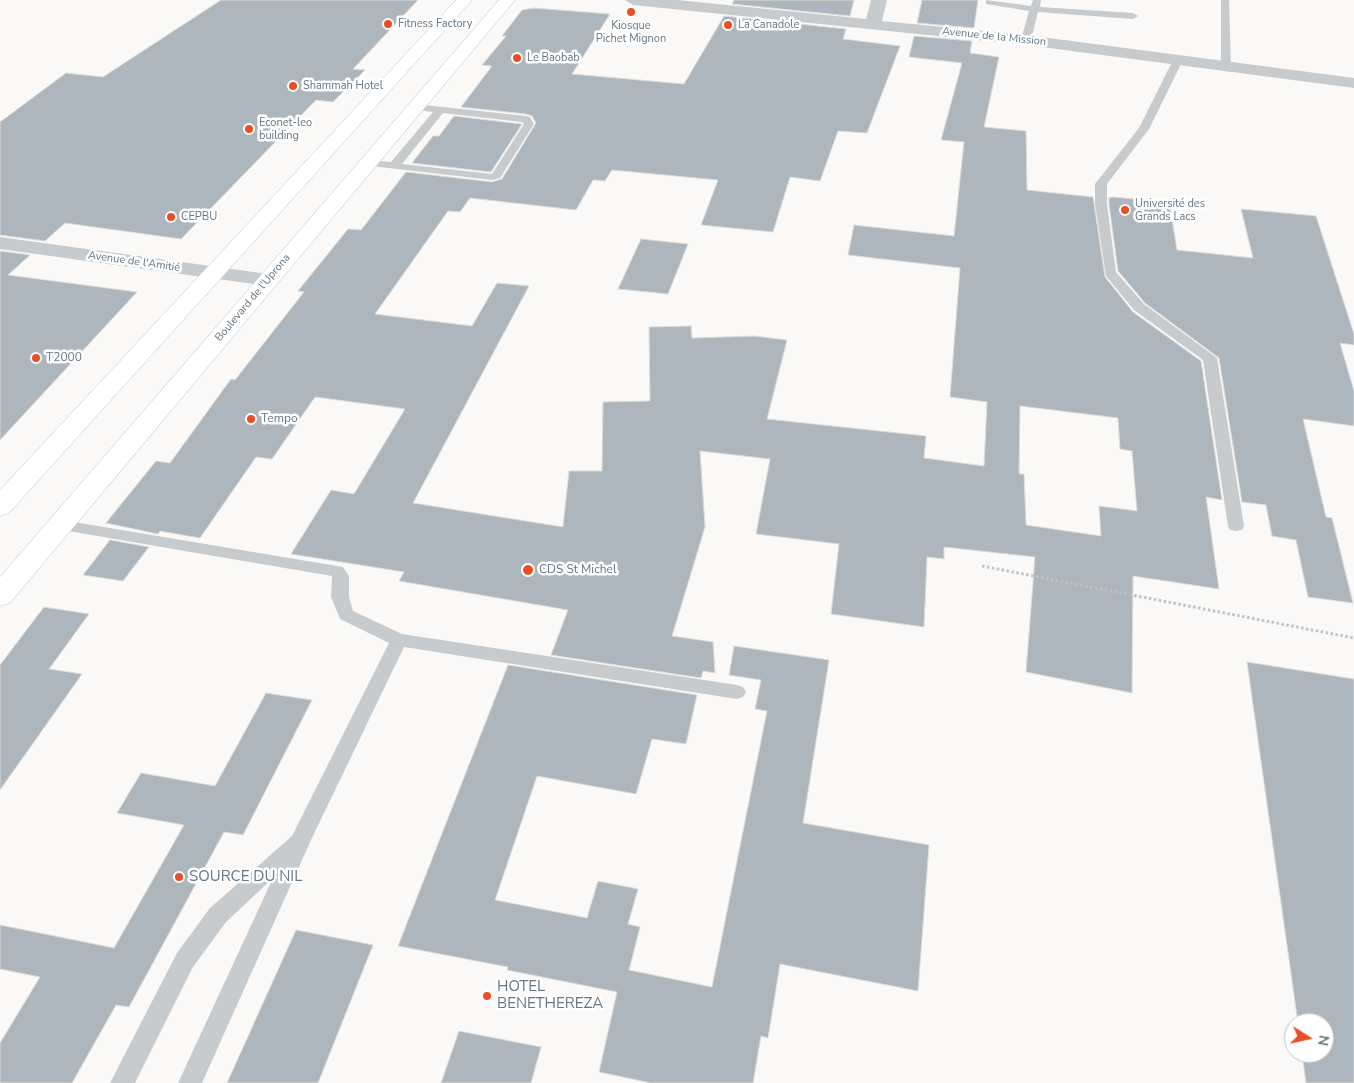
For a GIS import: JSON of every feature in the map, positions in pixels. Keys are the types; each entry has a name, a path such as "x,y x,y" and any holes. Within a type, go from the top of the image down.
{"street":[{"path":"0,507 464,0"},
{"name":"Boulevard de l'Uprona","path":"0,596 507,0"},
{"name":"Avenue de la Mission","path":"633,0 1026,40 1354,82"},
{"path":"873,24 879,0"},
{"name":"Avenue de l'Amitié","path":"0,243 268,280"}],"lane":[{"path":"1225,0 1226,66"},
{"path":"989,2 1035,4 1134,16"},
{"path":"1026,40 1035,4"},
{"path":"1178,60 1144,129 1101,184 1110,273 1138,307 1210,358 1236,526"},
{"path":"368,163 492,177 496,176 529,124 526,119 416,107"},
{"path":"394,166 440,110"},
{"path":"62,525 338,571 341,576 340,597 346,615 353,620 399,640 737,692"},
{"path":"190,1083 301,839 399,640"},
{"path":"122,1083 186,960 218,915 301,839"}],"path":[{"path":"982,566 1354,638"}],"building":[{"path":"221,0 418,0 353,69 365,70 333,102 316,100 181,239 65,223 45,241 0,235 0,122 66,73 103,77"},
{"path":"734,0 854,0 850,16 732,4"},
{"path":"922,0 978,0 974,28 917,23"},
{"path":"534,8 610,14 572,74 684,84 724,16 846,29 843,39 900,46 867,133 838,131 820,181 790,177 773,232 701,225 718,180 612,170 605,181 593,180 576,210 470,198 460,212 448,211 375,314 472,326 497,283 529,286 413,503 563,527 569,471 602,471 603,402 650,401 649,327 691,326 692,338 755,336 787,340 767,419 926,436 924,458 984,466 987,402 950,397 960,268 848,255 854,225 954,236 964,142 941,140 962,63 909,57 914,36 972,41 970,53 999,57 984,127 1026,131 1027,190 1093,197 1105,277 1133,312 1201,361 1222,500 1206,497 1219,589 1133,576 1132,693 1026,672 1035,557 944,547 944,559 927,557 924,627 831,614 839,544 756,534 770,459 700,451 705,527 672,636 713,642 715,673 703,671 701,678 551,655 568,610 399,581 404,572 291,554 331,490 354,494 405,409 315,397 272,459 256,457 200,538 160,531 158,534 106,523 156,461 170,463 231,379 235,380 304,292 298,291 348,229 361,230 406,172 492,182 502,179 536,123 532,116 526,114 461,107 492,66 482,65 506,36 502,36 522,10","holes":["1020,406 1118,418 1120,449 1132,451 1137,511 1099,506 1101,536 1026,525 1024,474 1019,474"]},
{"path":"454,116 522,124 491,172 412,163 433,136 439,136"},
{"path":"1109,198 1169,202 1177,250 1253,258 1241,209 1316,216 1354,334 1354,345 1340,343 1354,391 1354,426 1303,419 1326,517 1332,518 1353,603 1308,597 1296,540 1272,536 1266,505 1242,502 1219,358 1145,303 1118,271 1109,204"},
{"path":"641,239 688,244 668,294 618,289"},
{"path":"0,251 30,255 8,275 137,292 0,440"},
{"path":"110,540 149,547 123,581 83,575"},
{"path":"44,607 89,614 49,669 82,674 0,790 0,665"},
{"path":"734,646 829,660 803,823 929,845 918,991 780,964 768,1038 761,1036 753,1083 651,1083 599,1072 617,992 507,970 508,967 398,946 508,665 697,695 686,744 652,739 636,794 537,776 495,900 587,918 598,881 638,889 628,924 640,927 629,970 712,987 767,711 755,709 761,680 729,675"},
{"path":"1247,662 1354,679 1354,1083 1306,1083 1303,1063 1334,1063 1334,1013 1297,1013"},
{"path":"266,693 312,700 243,835 224,832 129,1007 116,1005 72,1083 0,1083 0,1043 40,977 0,969 0,925 114,948 184,825 117,813 141,773 215,786"},
{"path":"296,930 373,945 318,1083 227,1083"},
{"path":"459,1031 541,1047 531,1083 441,1083"}],"place":[{"name":"Kiosque Pichet Mignon","path":"631,12"},
{"name":"Fitness Factory","path":"388,24"},
{"name":"La Canadole","path":"728,25"},
{"name":"Le Baobab","path":"517,58"},
{"name":"Shammah Hotel","path":"293,86"},
{"name":"Econet-leo building","path":"249,129"},
{"name":"Université des Grands Lacs","path":"1125,210"},
{"name":"CEPBU","path":"171,217"},
{"name":"T2000","path":"36,358"},
{"name":"Tempo","path":"251,419"},
{"name":"CDS St Michel","path":"528,570"},
{"name":"SOURCE DU NIL","path":"179,877"},
{"name":"HOTEL BENETHEREZA","path":"487,996"}]}
